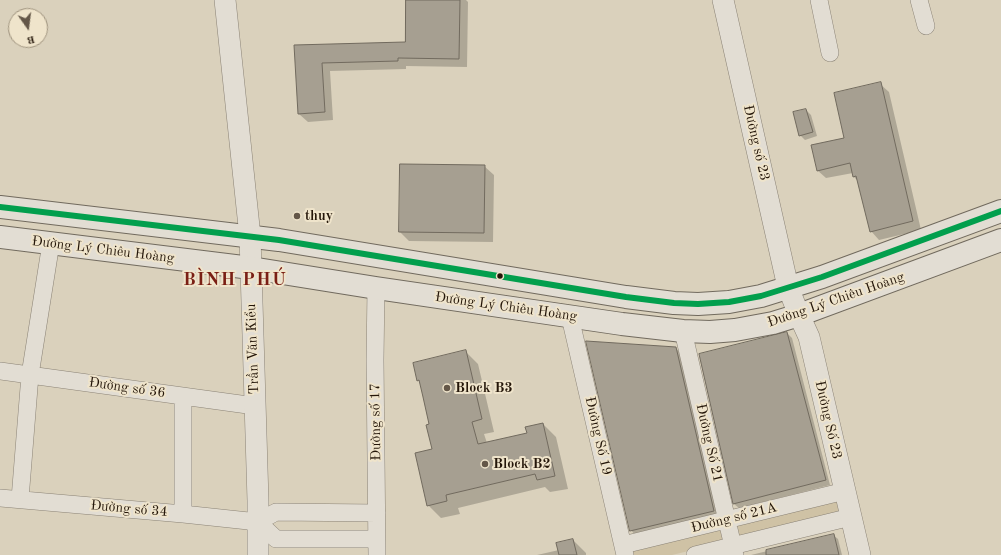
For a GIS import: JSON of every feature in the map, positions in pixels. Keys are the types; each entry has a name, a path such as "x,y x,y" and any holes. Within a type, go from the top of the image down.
{"main road":[{"name":"Đường Lý Chiêu Hoàng","path":"0,206 250,236 626,297 674,303 698,304 729,302 761,296 822,277 1001,211"},
{"name":"Đường Lý Chiêu Hoàng","path":"0,237 251,268 622,324 710,332 734,330 774,323 1001,240"}],"street":[{"name":"Trần Văn Kiểu","path":"225,0 250,236 258,555"},
{"name":"Đường số 23","path":"724,0 788,287"},
{"path":"819,0 830,53"},
{"path":"919,0 926,26"},
{"path":"20,499 30,375 51,243"},
{"name":"Đường Số 23","path":"788,287 809,337 860,555"},
{"name":"Đường số 17","path":"376,288 376,547"},
{"name":"Đường Số 19","path":"570,317 624,550"},
{"name":"Đường Số 21","path":"683,330 734,550"},
{"name":"Đường số 36","path":"0,371 255,406"},
{"path":"183,396 183,514"},
{"name":"Đường số 21A","path":"624,550 726,520 845,491"},
{"name":"Đường số 34","path":"0,498 258,522"},
{"path":"376,547 276,539 258,522 276,512 377,513"},
{"name":"Đường số 21A","path":"695,555 734,550 851,517"}],"shaded area":[{"path":"837,499 841,514 736,540 733,524"},
{"path":"722,526 726,542 672,555 630,555 629,549"}],"building":[{"path":"406,0 460,0 459,59 398,58 398,61 322,63 325,112 298,114 294,45 405,42"},
{"path":"881,82 913,221 870,232 856,176 853,177 850,163 817,171 811,145 844,138 834,93"},
{"path":"806,109 813,132 799,136 793,112"},
{"path":"400,164 485,165 484,233 399,232"},
{"path":"787,332 826,480 733,504 699,354"},
{"path":"586,341 676,347 714,511 630,531"},
{"path":"466,350 482,419 472,422 478,444 527,433 525,427 543,423 555,476 537,480 535,474 446,495 447,501 427,506 415,453 432,449 426,425 429,424 419,380 417,381 413,363"},
{"path":"834,534 839,555 766,555 766,550"},
{"path":"573,539 577,555 559,555 556,543"}],"transit line":[{"path":"0,207 279,240 626,297 674,303 698,304 729,302 761,296 822,277 1001,211"}],"place":[{"name":"thuy","path":"297,216"},
{"name":"Block B3","path":"447,388"},
{"name":"Block B2","path":"485,464"}],"district":[{"name":"BÌNH PHÚ","path":"235,280"}]}
